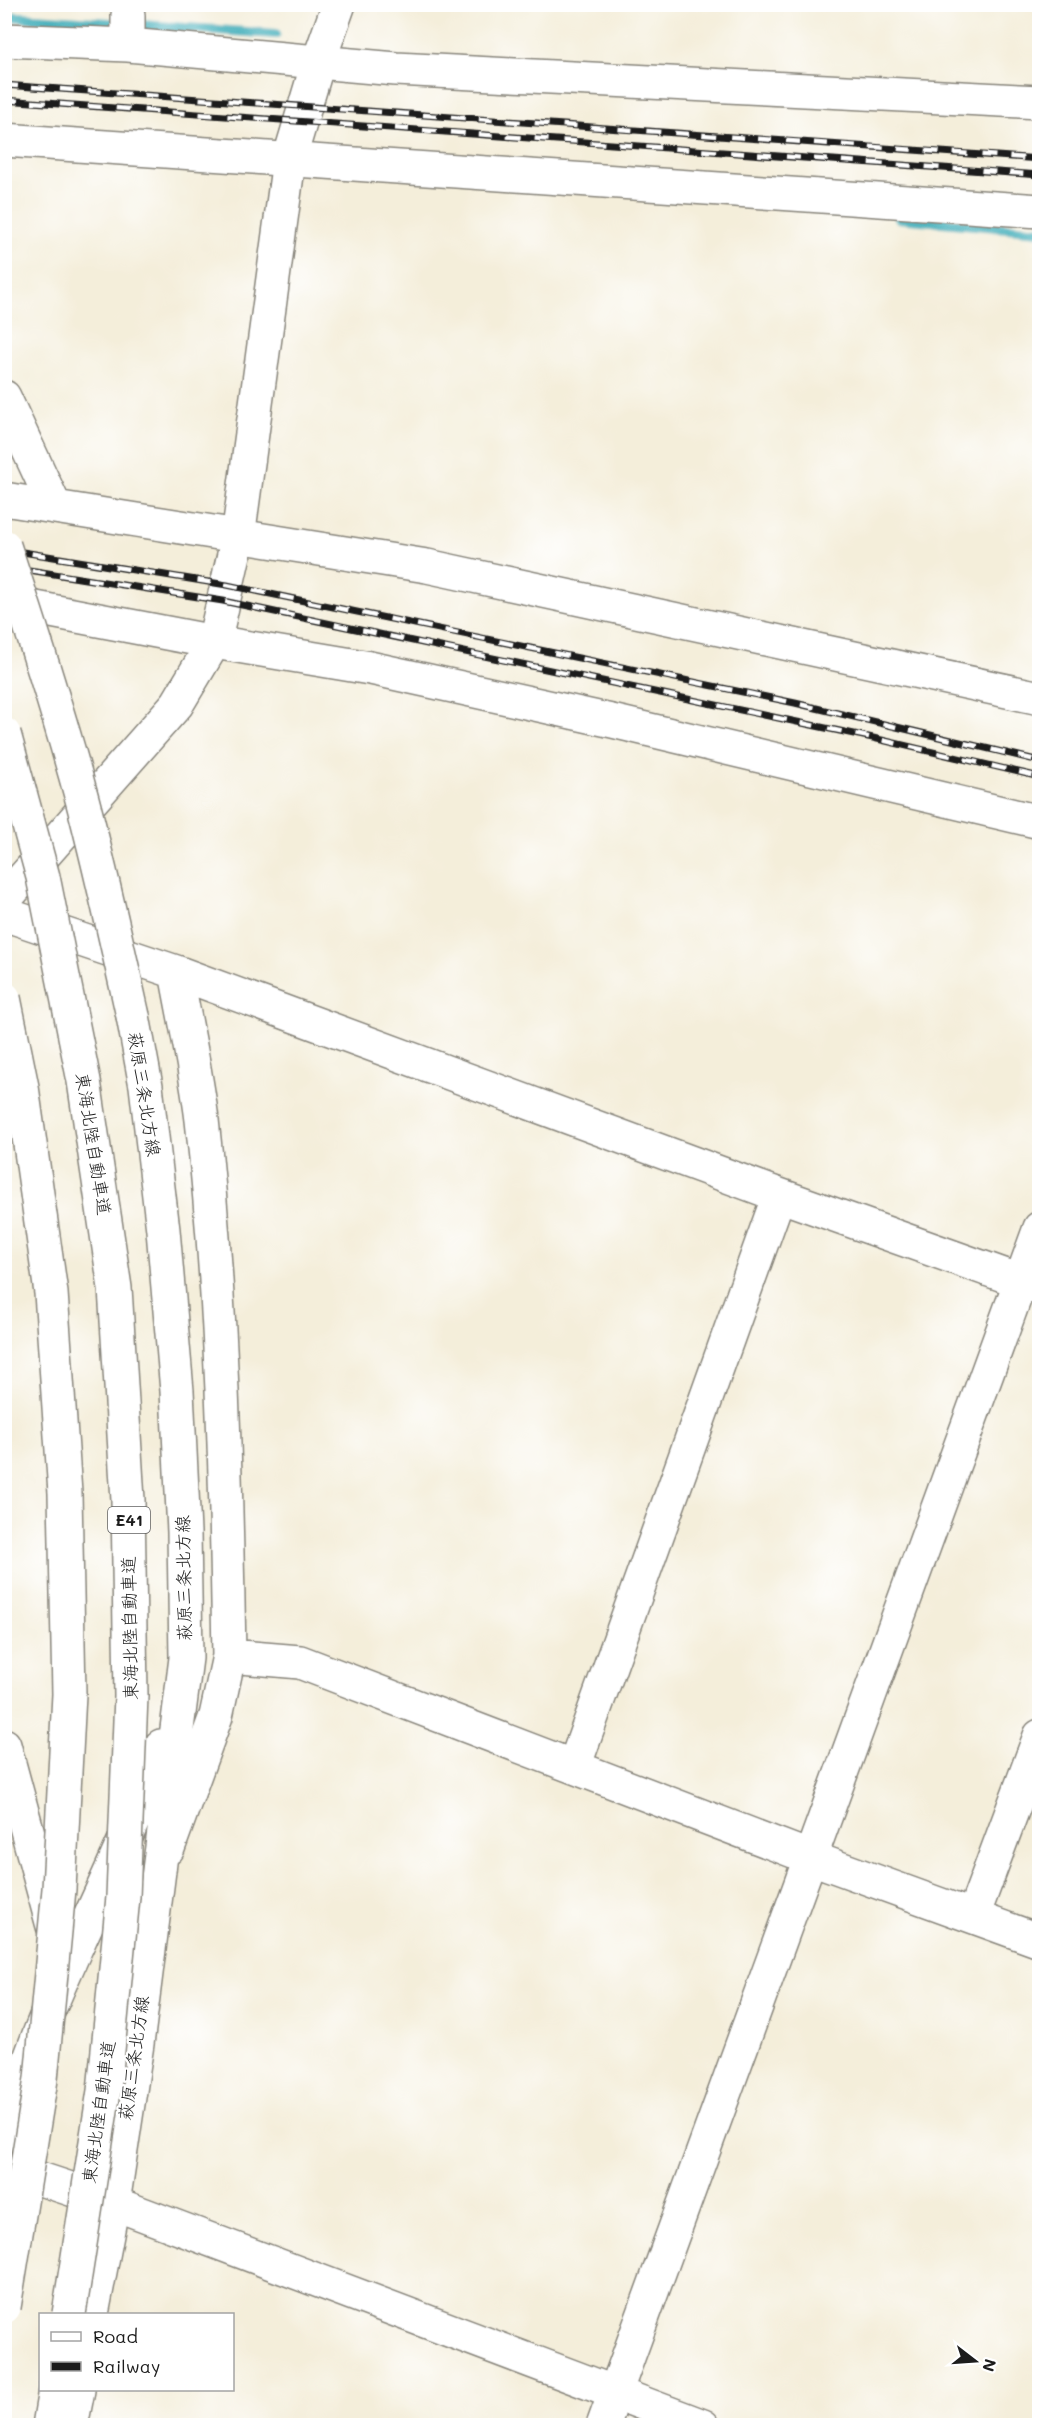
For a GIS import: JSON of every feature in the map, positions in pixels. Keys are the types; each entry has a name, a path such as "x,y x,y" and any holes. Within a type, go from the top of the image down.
{"main road":[{"path":"4,900 177,704 214,642 238,537 289,160 318,63 339,4"},
{"path":"4,40 128,30 318,63 1040,102"},
{"path":"4,140 1040,211"},
{"path":"4,397 55,507"},
{"path":"4,499 427,566 1040,698"},
{"name":"萩原三条北方線","path":"4,546 44,666 82,798 108,899 133,1017 146,1086 163,1230 177,1391 186,1658 113,2203 92,2313"},
{"path":"4,602 214,642 370,668 612,721 1040,822"},
{"name":"東海北陸自動車道","path":"4,734 43,877 84,1081 115,1288 128,1500 131,1696 123,1897 104,2091 69,2313"},
{"path":"4,914 176,972 779,1195 1030,1284"},
{"path":"159,1873 216,1716 229,1656 227,1491 215,1257 202,1118 176,972"},
{"path":"4,998 22,1087 51,1293 65,1493 69,1694 59,1889 41,2079 4,2307"},
{"path":"574,1767 779,1195"},
{"path":"603,2426 809,1857 1030,1284 1040,1228"},
{"path":"229,1656 300,1662 809,1857 1040,1941"},
{"name":"萩原三条北方線","path":"4,2149 30,2055 154,1767 186,1658"},
{"path":"973,1916 1040,1736"},
{"path":"4,1745 65,1974"},
{"path":"4,2167 113,2203 703,2426"},
{"path":"49,2426 55,2391"},
{"path":"71,2426 78,2391"}],"waterway":[{"path":"4,16 276,34"},
{"path":"899,218 1040,231"}],"railway":[{"path":"4,85 1040,159"},
{"path":"4,100 1040,175"},
{"path":"4,549 227,585 795,703 1040,761"},
{"path":"4,566 223,601 873,738 1040,777"}]}
